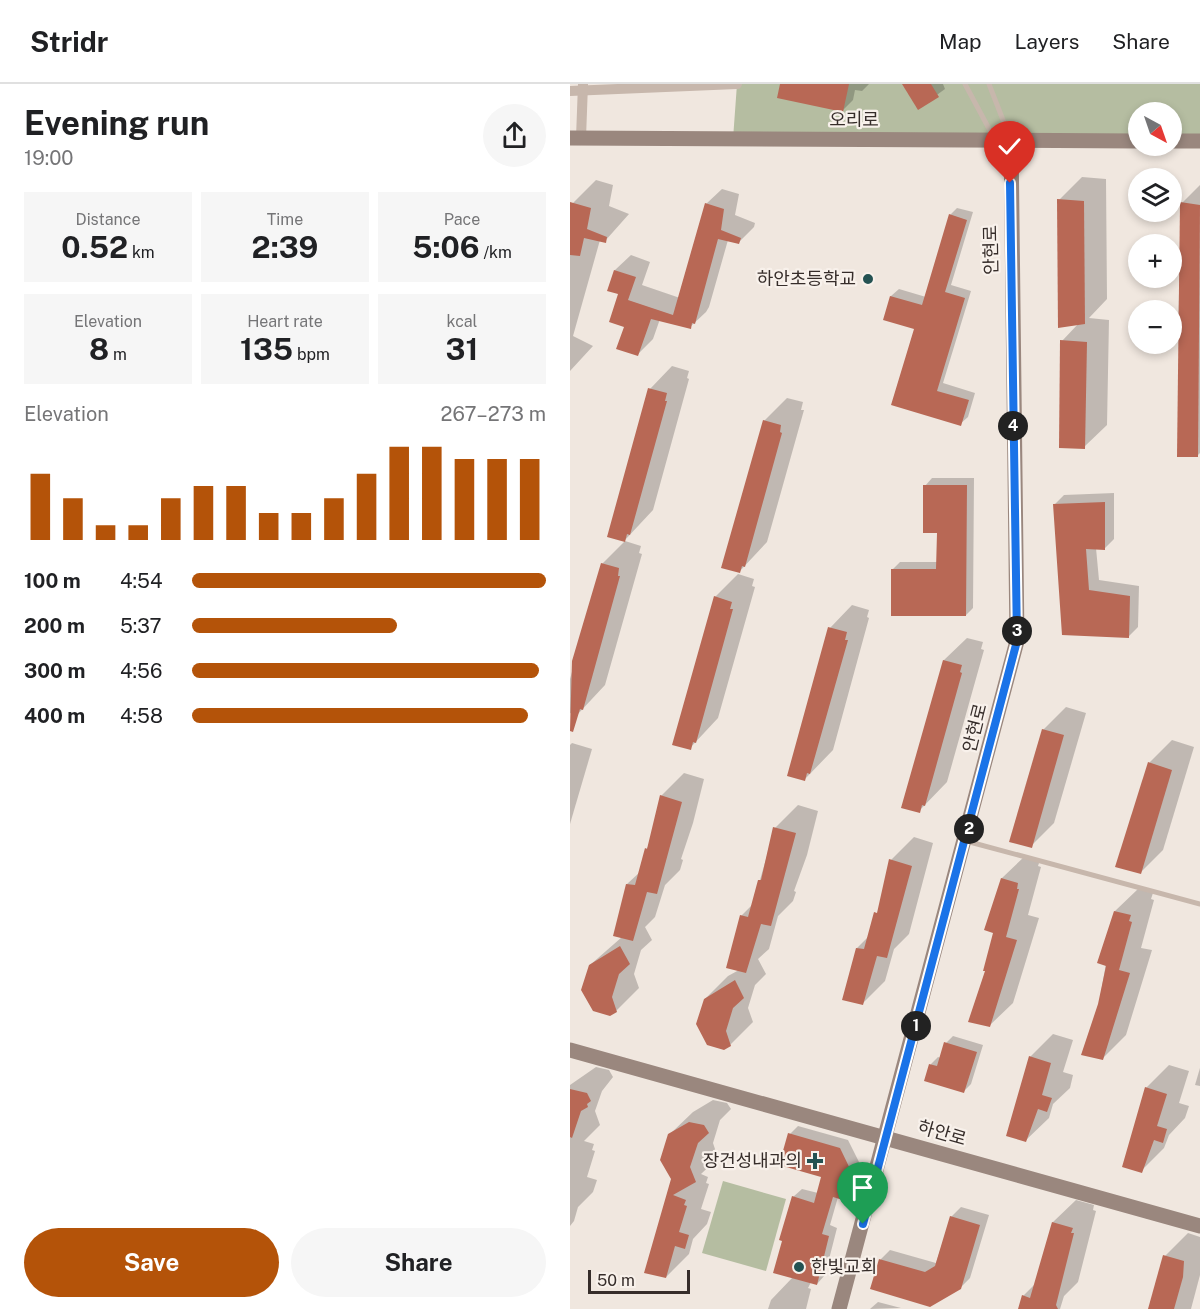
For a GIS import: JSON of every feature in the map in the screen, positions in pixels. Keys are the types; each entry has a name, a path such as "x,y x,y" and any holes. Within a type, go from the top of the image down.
{"street":[{"path":"570,91 583,88 737,84"},
{"path":"575,138 583,88"},
{"name":"오리로","path":"575,138 1128,141"},
{"name":"안현로","path":"839,1309 966,841 1017,641 1011,139"},
{"path":"1182,141 1200,141"},
{"name":"하안로","path":"570,1050 1200,1226"}],"lane":[{"path":"965,84 995,139"},
{"path":"989,84 1011,139"},
{"path":"966,841 1200,904"}],"green space":[{"path":"737,84 1200,84 1200,141 1182,141 1182,102 1128,102 1128,141 733,139"},
{"path":"723,1181 786,1199 766,1271 702,1253"}],"building":[{"path":"780,84 849,84 843,112 777,98"},
{"path":"902,84 931,84 939,97 918,110"},
{"path":"1057,199 1084,201 1085,324 1058,328"},
{"path":"570,202 591,208 587,229 607,237 606,243 584,238 580,256 570,255"},
{"path":"1182,202 1200,205 1198,457 1177,457 1178,354 1182,354 1182,300 1179,300 1179,288 1182,288 1182,234 1180,234"},
{"path":"705,203 724,209 721,230 741,238 739,244 718,239 695,324 692,323 691,329 651,319 638,356 616,349 624,327 609,322 618,294 607,291 614,270 636,277 628,300 673,315"},
{"path":"949,214 967,220 945,292 965,298 937,391 969,400 961,426 891,405 914,329 883,320 890,296 922,305"},
{"path":"1060,340 1087,342 1085,449 1059,448"},
{"path":"648,388 667,393 665,401 667,401 630,535 627,534 625,542 607,537"},
{"path":"763,420 781,425 780,432 782,433 745,567 742,566 740,573 721,568"},
{"path":"923,485 967,485 966,616 891,616 891,569 936,569 937,533 923,533"},
{"path":"1105,502 1105,550 1086,549 1089,590 1130,596 1129,638 1062,635 1053,504"},
{"path":"601,563 619,568 618,576 620,576 583,710 580,709 573,732 570,731 572,661"},
{"path":"714,596 732,602 730,609 733,609 696,743 693,742 691,750 672,745"},
{"path":"828,627 847,632 845,640 848,640 810,774 807,773 805,781 787,776"},
{"path":"943,660 962,665 960,672 962,673 925,806 922,805 920,813 901,808"},
{"path":"1042,729 1064,735 1032,848 1009,842"},
{"path":"1148,762 1172,770 1141,874 1115,867"},
{"path":"660,795 682,802 657,894 647,892 633,941 613,936 626,884 635,885 645,848 647,849"},
{"path":"773,827 796,833 771,926 761,924 746,973 726,968 740,915 748,917 758,880 761,880"},
{"path":"889,859 912,866 887,958 877,956 863,1005 842,1000 856,948 864,949 874,912 877,913"},
{"path":"1001,878 1018,883 1017,889 1019,889 1006,937 1017,940 990,1027 968,1022 985,971 983,971 993,933 984,930"},
{"path":"1114,911 1131,915 1129,921 1132,922 1119,970 1130,973 1103,1060 1081,1055 1098,1004 1106,966 1097,963"},
{"path":"620,946 630,964 619,974 612,997 617,1012 610,1016 593,1011 581,990 589,965"},
{"path":"735,980 744,998 733,1008 726,1031 731,1046 724,1050 707,1045 696,1024 704,999"},
{"path":"944,1042 977,1052 964,1093 924,1081 929,1064 937,1066"},
{"path":"1029,1056 1051,1063 1042,1095 1052,1098 1047,1112 1038,1109 1026,1142 1006,1136"},
{"path":"1145,1087 1167,1094 1157,1126 1167,1129 1163,1143 1154,1140 1142,1173 1122,1167"},
{"path":"570,1089 587,1093 591,1101 587,1104 588,1107 581,1111 572,1138 570,1137"},
{"path":"689,1122 704,1125 709,1133 698,1143 690,1167 696,1182 673,1195 686,1200 684,1205 687,1206 679,1232 689,1235 685,1249 675,1246 666,1278 644,1273 671,1179 660,1160 668,1134"},
{"path":"788,1133 840,1148 853,1175 846,1201 833,1197 822,1234 829,1236 817,1285 773,1273 782,1241 779,1240 792,1196 814,1203 821,1177 779,1165"},
{"path":"950,1216 980,1225 961,1289 930,1307 870,1289 879,1259 925,1272 935,1266"},
{"path":"1052,1222 1073,1228 1071,1233 1074,1233 1056,1305 1058,1309 1018,1309 1022,1295 1030,1298"},
{"path":"1163,1255 1184,1261 1183,1277 1174,1309 1148,1309"}],"place":[{"name":"하안초등학교","path":"868,279"},
{"name":"장건성내과의","path":"815,1161"},
{"name":"한빛교회","path":"799,1267"}],"route":[{"path":"863,1224 1017,641 1010,183"}]}
